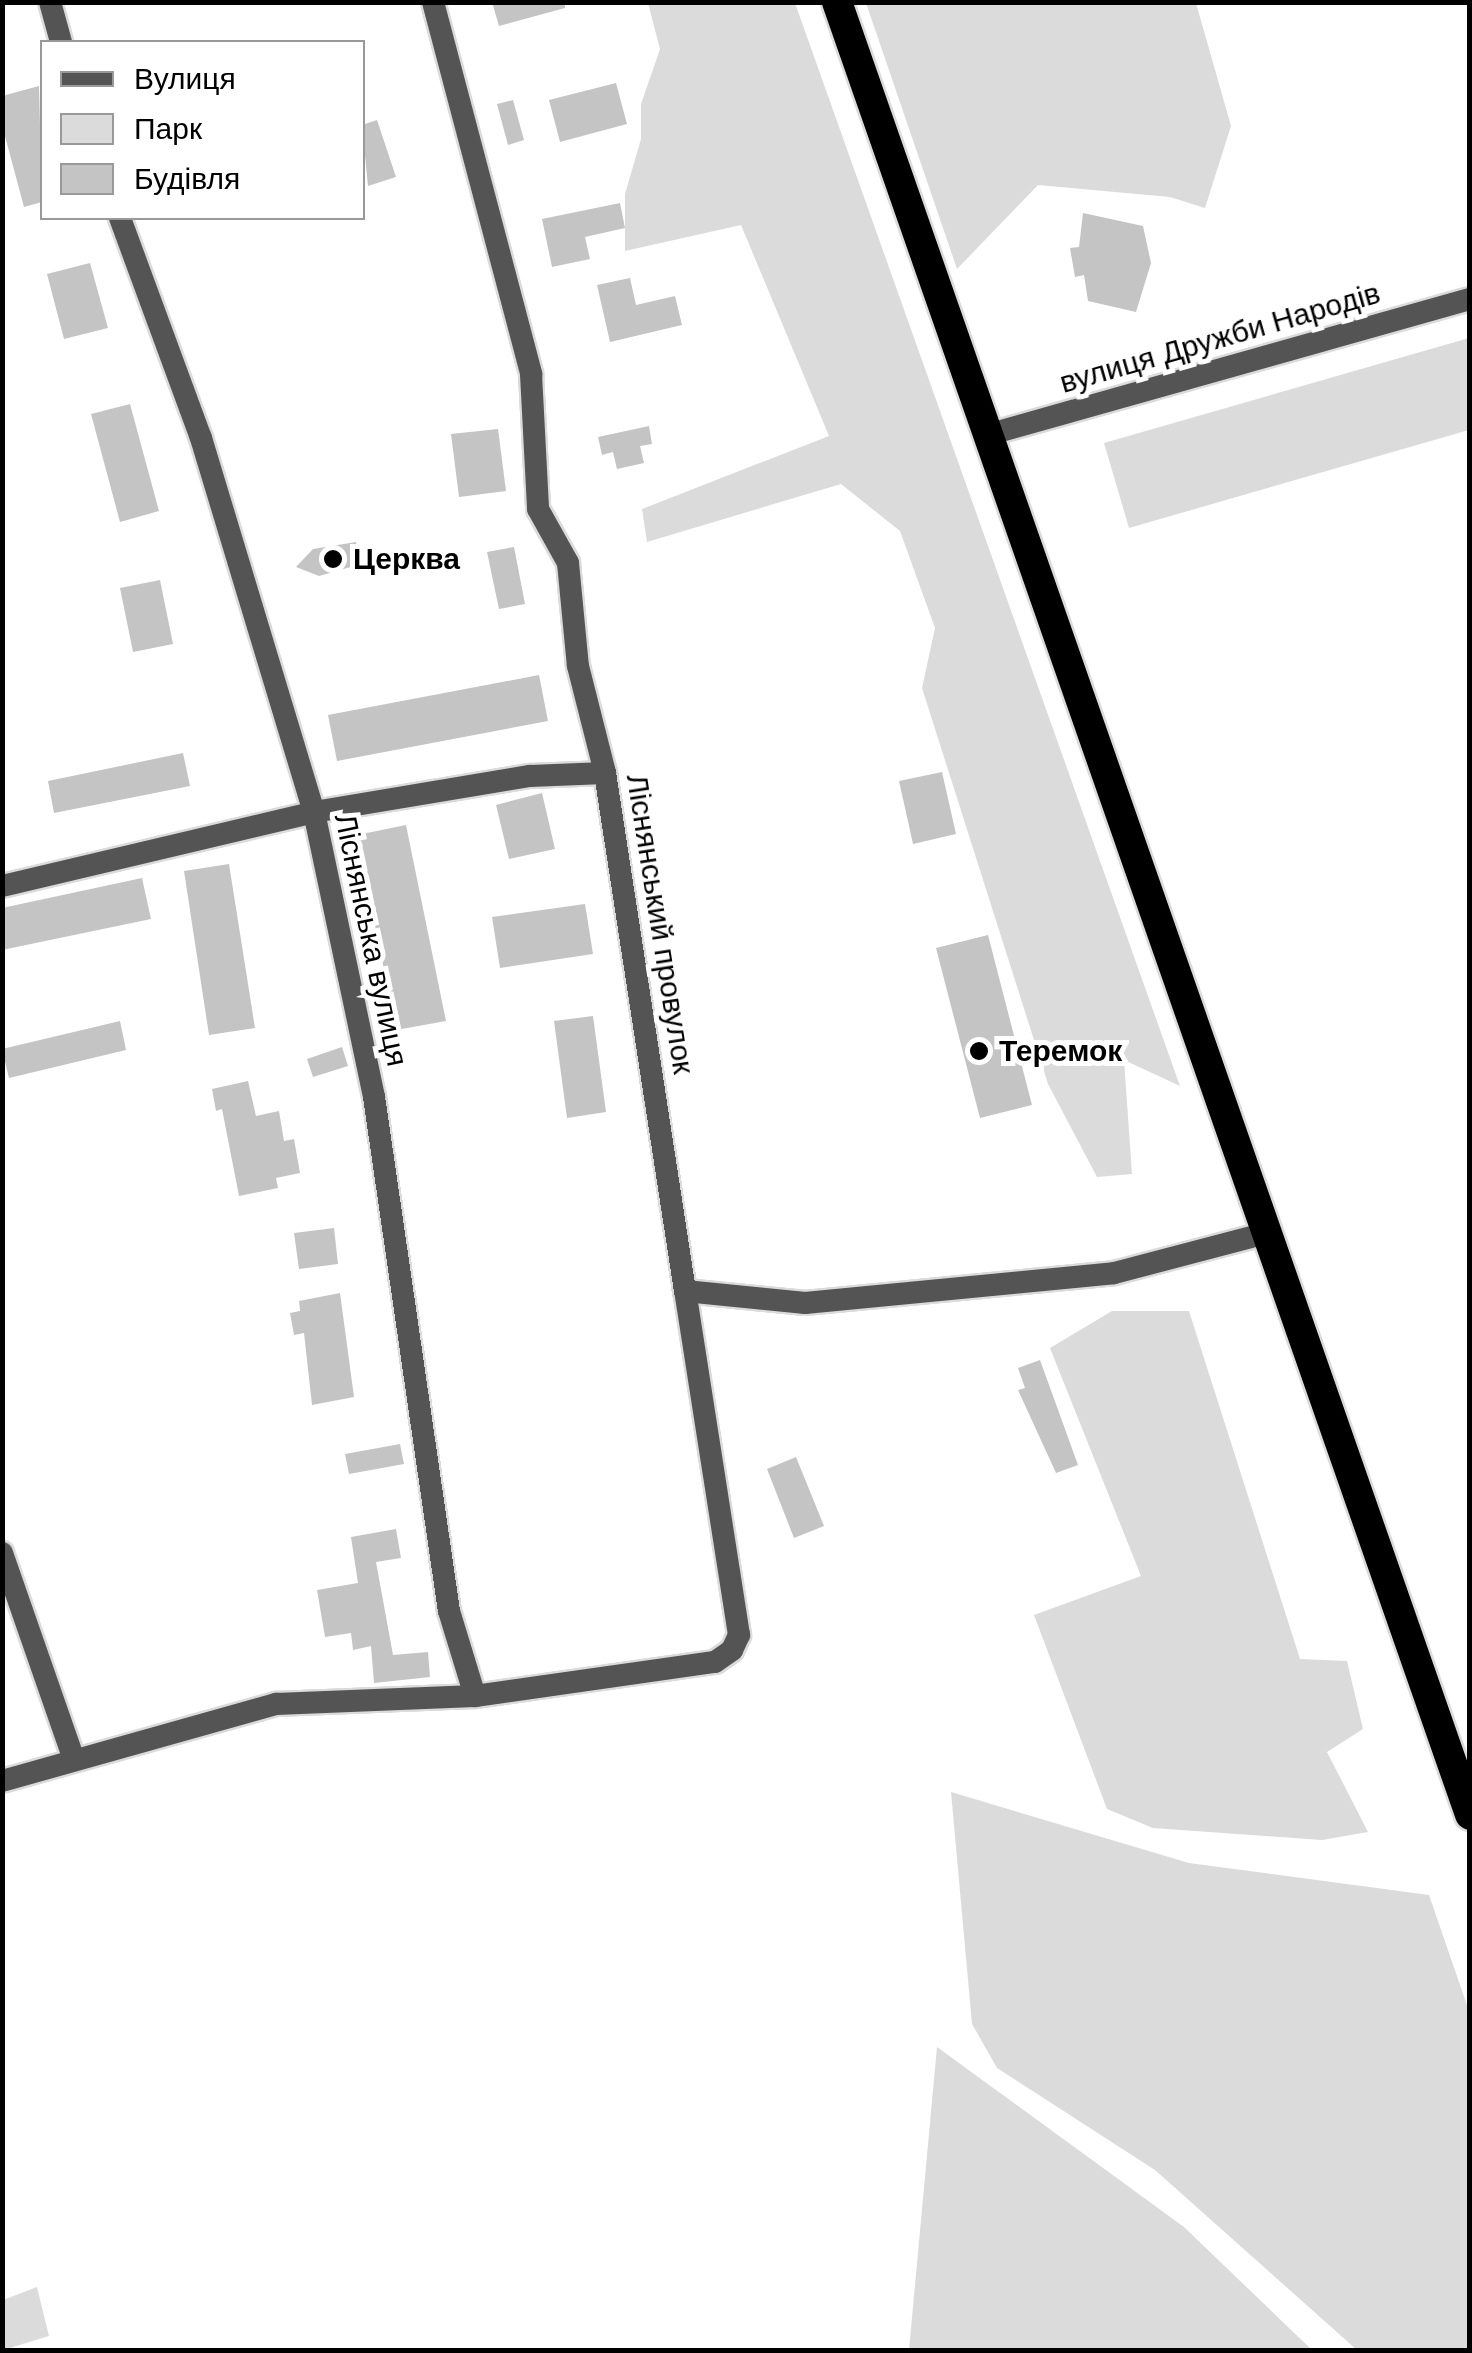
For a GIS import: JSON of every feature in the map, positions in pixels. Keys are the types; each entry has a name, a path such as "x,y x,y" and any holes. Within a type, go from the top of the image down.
{"highway":[{"path":"837,2 1470,1814"}],"street":[{"path":"50,2 60,40"},
{"name":"Ліснянський провулок","path":"432,2 526,348 538,509 568,563 578,666 606,773 739,1634 732,1650 715,1662 475,1696"},
{"name":"Ліснянська вулиця","path":"121,220 201,438 314,812 374,1097 449,1611 475,1696"},
{"name":"вулиця Дружби Народів","path":"987,435 1470,299"},
{"path":"5,882 314,812 530,776 606,773"},
{"path":"685,1290 804,1303 1114,1273 1266,1232"},
{"path":"2,1554 73,1757"},
{"path":"2,1781 73,1757 276,1704 475,1696"}],"green space":[{"path":"648,3 795,3 1180,1086 1124,1060 1132,1174 1097,1177 1048,1084 922,688 935,628 900,531 841,484 647,542 642,509 829,436 741,225 625,251 625,194 641,139 641,104 660,49"},
{"path":"866,3 1196,3 1231,126 1205,208 1170,197 1038,185 957,269"},
{"path":"1469,338 1469,430 1129,528 1104,443"},
{"path":"1112,1311 1189,1311 1300,1659 1347,1661 1363,1729 1327,1752 1368,1832 1322,1840 1153,1828 1107,1809 1034,1615 1141,1576 1050,1348"},
{"path":"951,1792 1189,1863 1429,1895 1469,2011 1469,2350 1357,2350 1155,2170 997,2068 972,2024"},
{"path":"937,2047 1184,2227 1312,2350 909,2350"},
{"path":"37,2287 49,2336 3,2350 3,2300"}],"building":[{"path":"492,2 565,2 565,8 499,26"},
{"path":"616,83 627,124 560,142 549,100"},
{"path":"39,86 40,203 24,207 2,125 2,96"},
{"path":"513,100 524,140 508,145 497,104"},
{"path":"377,120 396,177 368,186 365,156 365,124"},
{"path":"620,203 625,228 585,237 590,259 552,267 542,219"},
{"path":"1083,213 1143,226 1151,263 1136,312 1088,301 1084,275 1075,277 1070,248 1079,247"},
{"path":"90,263 108,328 64,339 47,274"},
{"path":"630,278 636,305 675,296 682,325 610,342 597,285"},
{"path":"130,404 159,511 120,522 91,414"},
{"path":"649,426 652,444 640,446 644,463 617,469 613,452 602,455 598,437"},
{"path":"498,429 506,491 459,497 451,434"},
{"name":"Церква","path":"356,542 361,564 319,576 296,567 313,549"},
{"path":"514,547 525,604 499,609 487,552"},
{"path":"160,580 173,644 133,652 120,588"},
{"path":"539,675 548,721 337,761 328,715"},
{"path":"183,753 190,786 54,813 48,781"},
{"path":"942,772 956,834 913,844 899,781"},
{"path":"542,793 555,849 509,859 496,805"},
{"path":"406,825 446,1021 396,1030 357,835"},
{"path":"229,864 255,1028 209,1035 184,871"},
{"path":"142,878 151,919 2,950 2,908"},
{"path":"585,904 593,954 500,968 492,917"},
{"path":"988,935 1032,1105 980,1118 936,948"},
{"path":"593,1016 606,1112 567,1118 554,1021"},
{"path":"120,1021 126,1050 9,1078 2,1049"},
{"path":"342,1047 348,1066 313,1077 307,1059"},
{"path":"248,1081 256,1116 279,1111 284,1141 294,1139 300,1173 276,1178 278,1188 239,1196 222,1109 216,1111 212,1089"},
{"path":"334,1228 338,1264 299,1269 294,1233"},
{"path":"340,1293 354,1397 312,1405 304,1333 294,1335 290,1313 300,1311 299,1301"},
{"path":"1040,1360 1078,1465 1056,1473 1018,1390 1025,1388 1018,1368"},
{"path":"400,1444 404,1464 349,1474 345,1454"},
{"path":"796,1457 824,1526 794,1538 767,1469"},
{"path":"396,1529 401,1558 376,1562 393,1655 428,1652 430,1677 374,1683 371,1646 353,1650 351,1633 325,1637 317,1590 358,1583 351,1537"}],"place":[{"name":"Церква","path":"333,559"},
{"name":"Теремок","path":"979,1051"}]}
